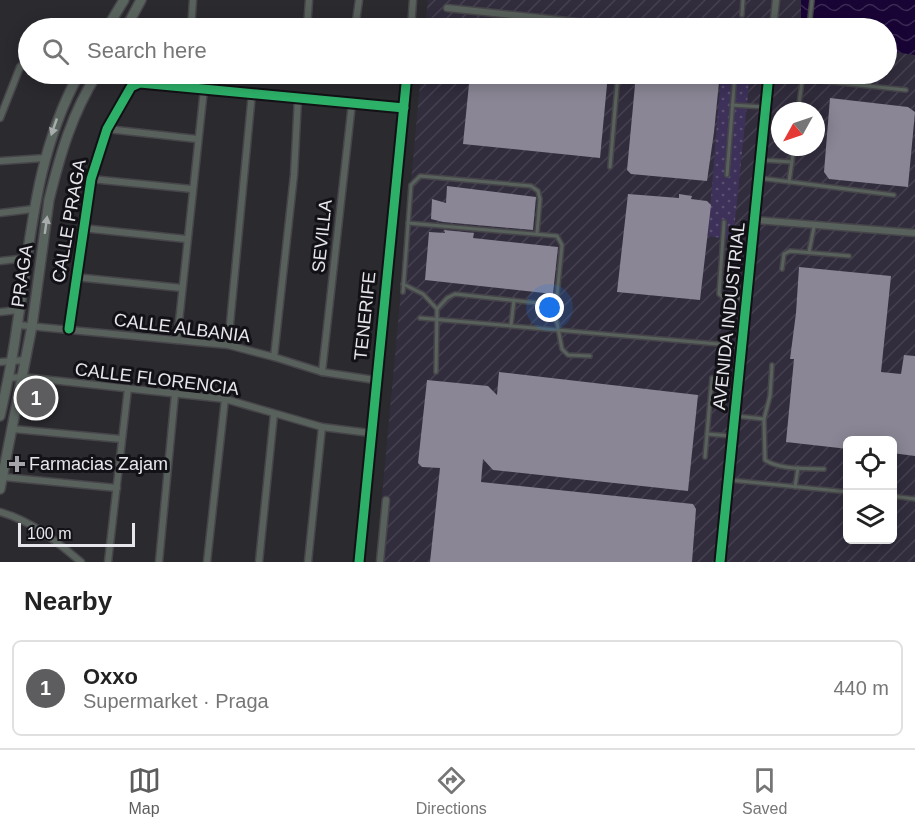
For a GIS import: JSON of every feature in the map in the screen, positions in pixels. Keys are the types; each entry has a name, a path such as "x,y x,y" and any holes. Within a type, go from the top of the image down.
{"street":[{"path":"113,18 124,0"},
{"path":"131,18 141,0"},
{"path":"192,18 194,0"},
{"path":"308,18 309,0"},
{"path":"357,18 359,0"},
{"path":"412,18 414,0"},
{"path":"774,18 776,0"},
{"path":"447,8 538,18"},
{"path":"0,118 18,72"},
{"name":"PRAGA","path":"0,416 18,325 33,209 45,158 60,110 74,84"},
{"name":"PRAGA","path":"0,489 23,377 50,200 60,155 75,113 91,84"},
{"name":"CALLE PRAGA","path":"69,329 91,179 107,129 128,90 138,84"},
{"name":"CALLE PRAGA","path":"151,84 204,89"},
{"name":"TENERIFE","path":"358,562 406,84"},
{"name":"AVENIDA INDUSTRIAL","path":"720,562 768,84"},
{"path":"177,340 186,239 204,89 404,108"},
{"path":"228,345 252,93"},
{"path":"274,357 294,175 298,98"},
{"name":"SEVILLA","path":"322,372 352,103"},
{"path":"107,129 197,139"},
{"path":"0,161 45,158"},
{"path":"91,179 192,189"},
{"path":"0,213 33,209"},
{"path":"755,220 915,233"},
{"path":"82,228 186,239"},
{"path":"0,261 27,258"},
{"path":"75,277 182,288"},
{"path":"0,312 19,310"},
{"name":"CALLE ALBANIA","path":"18,325 228,345 322,372 375,380"},
{"path":"0,362 26,360"},
{"name":"CALLE FLORENCIA","path":"9,378 23,377 225,399 322,427 370,434"},
{"path":"108,562 128,388"},
{"path":"159,562 175,394"},
{"path":"207,562 225,399"},
{"path":"259,562 274,414"},
{"path":"308,562 322,427"},
{"path":"13,429 121,439"},
{"path":"3,477 117,488"},
{"path":"380,562 386,500"},
{"path":"0,512 39,529 81,562"}],"lane":[{"path":"742,15 743,0"},
{"path":"810,18 812,0"},
{"path":"610,167 617,84"},
{"path":"727,175 734,84"},
{"path":"799,102 801,84"},
{"path":"849,84 906,90"},
{"path":"732,105 765,107"},
{"path":"789,182 793,156"},
{"path":"761,160 792,162"},
{"path":"403,292 411,185 420,176 531,186 538,191 540,199 537,233"},
{"path":"759,178 894,195"},
{"path":"724,222 720,294 723,297 747,299"},
{"path":"408,223 557,236 562,245 556,306 562,352 568,355 590,356"},
{"path":"809,252 814,225"},
{"path":"782,269 786,252 849,256"},
{"path":"404,284 423,294 437,309"},
{"path":"436,372 437,309 447,298 455,294 556,306"},
{"path":"511,325 514,300"},
{"path":"420,318 742,346"},
{"path":"772,365 770,396 764,419 765,460 772,464 824,469"},
{"path":"705,457 712,378"},
{"path":"735,416 764,419"},
{"path":"707,434 733,436"},
{"path":"795,487 798,467"},
{"path":"729,480 843,492"},
{"path":"897,497 915,499"}],"shaded area":[{"path":"428,0 915,0 915,562 376,562 420,84 897,84 897,18 426,18"},
{"path":"720,84 749,84 733,240 708,236"}],"water":[{"path":"801,0 915,0 915,55 897,52 897,18 801,18"}],"building":[{"path":"469,84 607,84 600,158 463,144"},
{"path":"635,84 719,84 707,181 631,174 627,170"},
{"path":"830,98 908,107 915,112 908,187 829,179 824,172"},
{"path":"447,186 536,197 533,230 431,219 432,199 446,203"},
{"path":"628,194 679,198 679,194 692,196 691,199 707,201 711,205 700,300 617,292"},
{"path":"444,230 474,233 473,238 558,247 553,294 425,280 429,232 445,233"},
{"path":"799,267 891,276 881,372 901,374 904,355 915,356 915,456 897,454 897,436 843,436 843,448 786,442 794,359 790,359"},
{"path":"499,372 698,395 688,491 493,470 483,459 481,482 693,504 696,509 692,562 430,562 440,468 422,467 418,463 427,380 488,386 497,395"}],"cycle path":[{"path":"69,329 91,179 107,129 131,87 138,84"},
{"path":"151,84 404,108"},
{"path":"359,562 406,84"},
{"path":"720,562 768,84"}],"place":[{"name":"Oxxo","path":"36,398"},
{"name":"Farmacias Zajam","path":"17,464"}]}
